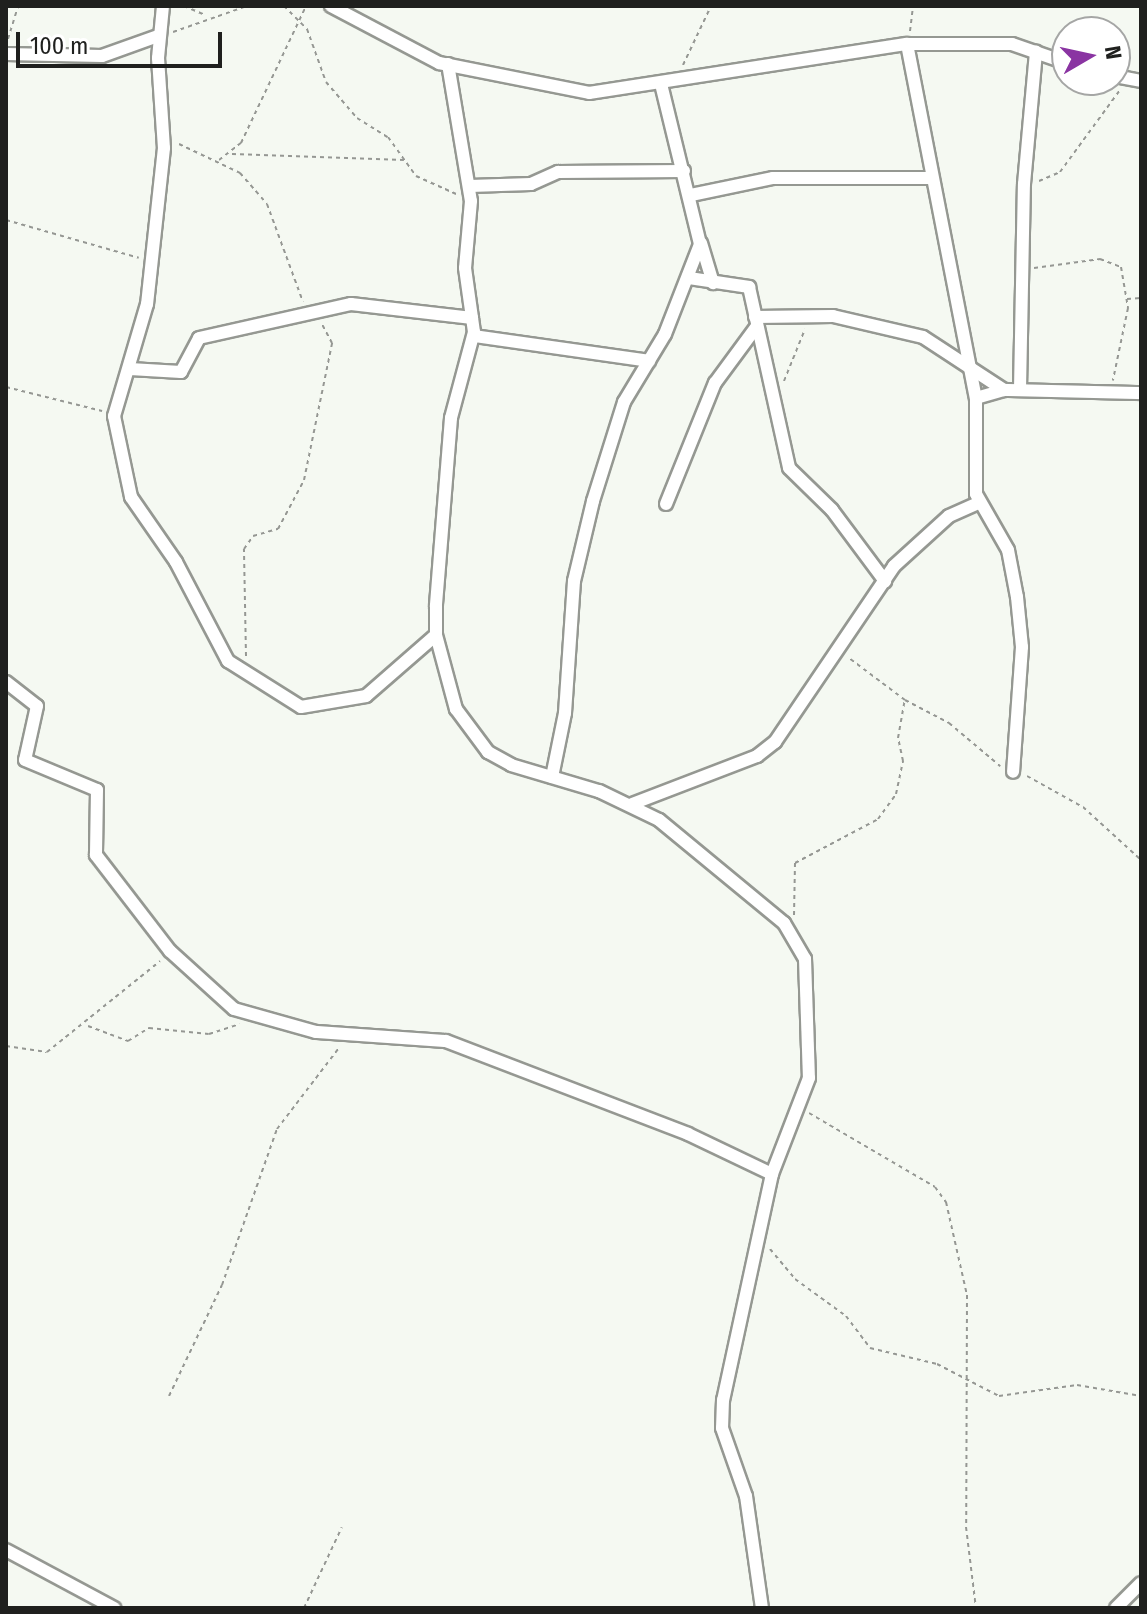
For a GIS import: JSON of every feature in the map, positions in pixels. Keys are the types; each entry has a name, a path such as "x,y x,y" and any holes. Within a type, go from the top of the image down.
{"street":[{"path":"163,6 158,36 164,135 147,259 145,317 114,416 136,509 176,562 221,652 247,677 301,707 336,706 366,696 436,635"},
{"path":"331,6 395,46 448,64 589,93 908,44 997,43 1051,57"},
{"path":"6,54 102,56 158,36"},
{"path":"908,44 931,178 976,398 978,503 1008,550 1017,597 1022,647 1013,772"},
{"path":"1020,389 1025,270 1024,184 1036,52"},
{"path":"448,64 470,186 465,268 474,336 449,434 436,635 456,709 472,734 511,765 632,804 797,936 808,978 810,1047 802,1109 772,1174 722,1428 746,1496 762,1608"},
{"path":"661,84 713,283"},
{"path":"470,186 531,184 558,172 684,171"},
{"path":"691,195 773,178 931,178"},
{"path":"552,777 565,713 576,568 624,402 649,361 689,278 700,240"},
{"path":"689,278 746,285 776,399 789,468 832,510 885,581"},
{"path":"130,369 181,372 199,338 306,311 351,304 472,318"},
{"path":"756,321 808,316 923,337 1004,390"},
{"path":"666,504 715,383 756,321"},
{"path":"474,336 649,361"},
{"path":"976,398 1020,389 1141,393"},
{"path":"632,804 757,756 775,742 911,547 978,503"},
{"path":"6,682 37,706 25,760 97,790 94,850 170,951 254,1018 352,1037 446,1041 688,1134 772,1174"},
{"path":"6,1550 114,1608"},
{"path":"1116,1608 1141,1583"}],"path":[{"path":"6,44 18,6"},
{"path":"184,6 207,16"},
{"path":"158,36 207,16 247,6"},
{"path":"284,6 298,21 326,82 406,160 416,176 471,201"},
{"path":"229,154 306,6"},
{"path":"676,80 711,6"},
{"path":"908,44 913,6"},
{"path":"1024,184 1060,172 1099,109 1137,80"},
{"path":"164,135 218,160 267,204 306,311 332,343 298,495 278,529 249,538 244,549 247,677"},
{"path":"218,160 229,154 406,160"},
{"path":"6,220 147,259"},
{"path":"1025,270 1109,260 1125,273 1127,299 1109,390"},
{"path":"1127,299 1141,298"},
{"path":"776,399 800,355 808,316"},
{"path":"6,387 114,416"},
{"path":"797,936 795,863 878,819 896,794 903,761 898,738 905,700 837,654"},
{"path":"6,1046 47,1052 87,1025 170,951"},
{"path":"87,1025 128,1041 142,1029 209,1034 254,1018"},
{"path":"169,1396 222,1285 282,1119 352,1037"},
{"path":"802,1109 941,1193 967,1295 966,1527 976,1608"},
{"path":"760,1235 795,1279 846,1316 862,1344 966,1376 999,1396 1077,1385 1141,1396"},
{"path":"304,1608 342,1527"}]}
